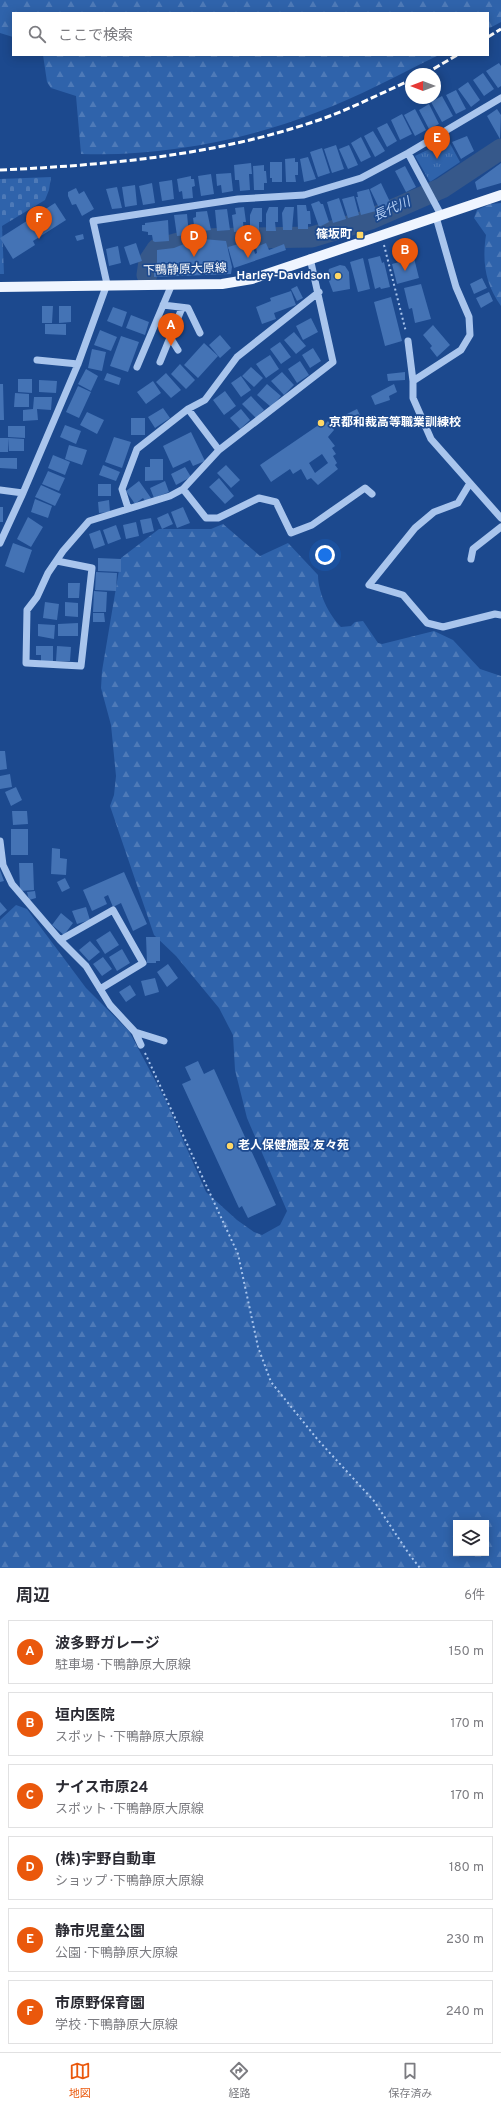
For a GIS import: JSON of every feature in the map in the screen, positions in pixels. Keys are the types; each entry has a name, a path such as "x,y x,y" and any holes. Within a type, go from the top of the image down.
{"main road":[{"name":"下鴨静原大原線","path":"0,287 107,284 222,284 252,278 501,195"}],"street":[{"path":"0,543 78,364 107,284 93,222 238,200 304,195 361,178 408,153 501,98"},
{"path":"408,153 435,204 456,287 469,317 470,335 461,350 413,381"},
{"path":"57,561 92,568 82,666 26,663 27,610 37,597 48,573 57,561 89,521 170,496 183,489 219,450 333,362 319,292 310,258"},
{"path":"137,367 172,284"},
{"path":"128,508 122,489 138,449 188,409 205,400 237,357 319,292"},
{"path":"163,305 188,308 200,333"},
{"path":"160,362 182,308"},
{"path":"170,337 178,350"},
{"path":"408,341 413,381 413,398 431,439 501,518"},
{"path":"37,360 78,364"},
{"path":"188,409 219,450"},
{"path":"470,483 458,503 434,512 415,528 369,585 402,595 427,623 443,627 495,614 501,615"},
{"path":"183,489 206,518 218,518 259,498 276,502 291,533 312,525 365,488 372,494"},
{"path":"0,490 23,493"},
{"path":"471,559 474,549 501,527"},
{"path":"0,841 3,865 12,884 60,940 86,966 110,1005 135,1032 141,1045"},
{"path":"60,940 113,910 143,963 100,989"},
{"path":"135,1032 164,1041"}],"path":[{"path":"381,235 408,341"},
{"path":"141,1045 238,1254 258,1347 271,1382 318,1440 374,1501 420,1568"}],"green space":[{"path":"0,0 501,0 501,22 489,28 489,12 12,12 12,37 0,33"},
{"path":"43,56 437,56 413,68 405,68 405,72 331,107 288,123 230,139 170,150 140,153 81,154 76,96 51,88 47,82"},
{"path":"448,140 460,162 430,182 415,156"},
{"path":"51,177 49,190 45,200 2,226 4,274 0,274 0,179"},
{"path":"501,203 501,306 491,289 486,272 484,254 486,235 474,218 477,210 490,204"},
{"path":"223,524 260,556 288,543 318,575 318,582 322,596 328,610 341,627 351,626 355,622 363,621 378,643 382,644 434,631 453,640 480,669 501,676 501,1568 0,1568 0,920 16,905 27,909 86,988 129,1031 165,1099 206,1192 237,1220 254,1232 262,1235 280,1225 287,1211 247,1118 235,1070 233,1035 219,1008 176,956 154,935 110,806 114,795 116,776 111,725 101,688 102,671 121,558 159,529 211,529"}],"building":[{"path":"499,63 501,66 501,86 498,88 486,71"},
{"path":"483,73 494,89 484,96 473,80"},
{"path":"468,82 480,100 471,107 458,89"},
{"path":"456,90 466,109 456,114 446,95"},
{"path":"441,97 453,116 442,122 432,104 441,104"},
{"path":"429,104 439,124 429,129 419,110"},
{"path":"415,109 426,130 415,136 404,115"},
{"path":"497,109 501,115 500,139 487,116"},
{"path":"402,114 412,134 400,140 391,120"},
{"path":"387,123 397,141 387,147 377,128"},
{"path":"373,131 385,151 375,157 364,136"},
{"path":"467,136 474,151 461,159 452,142"},
{"path":"361,137 371,157 361,162 351,143"},
{"path":"336,145 344,169 332,173 324,149"},
{"path":"349,145 358,165 348,169 339,149"},
{"path":"322,148 330,173 318,177 310,152"},
{"path":"308,157 316,179 304,182 300,159"},
{"path":"295,158 295,162 298,162 298,175 295,175 296,182 286,182 285,159"},
{"path":"270,162 282,162 282,182 272,182 272,178 270,178"},
{"path":"251,163 252,174 249,174 250,190 240,191 239,180 235,180 234,165"},
{"path":"501,163 501,183 477,190 475,182"},
{"path":"264,165 267,183 264,183 264,190 254,190 253,166"},
{"path":"405,166 416,187 406,192 395,171"},
{"path":"231,173 233,191 222,193 221,185 217,186 216,174"},
{"path":"211,174 214,194 201,196 198,176"},
{"path":"191,176 191,179 194,179 195,186 192,187 193,198 183,199 182,191 179,192 177,179"},
{"path":"172,180 174,199 162,201 159,182"},
{"path":"152,183 155,203 143,205 139,186"},
{"path":"381,183 391,204 380,210 370,189"},
{"path":"135,185 137,205 125,207 122,187"},
{"path":"117,187 122,208 112,209 106,189"},
{"path":"76,188 79,194 84,191 94,209 82,216 76,204 72,205 68,196 68,192"},
{"path":"369,189 376,211 361,215 356,197 358,197 357,192"},
{"path":"354,196 359,215 348,218 342,199"},
{"path":"339,198 346,219 333,223 327,202"},
{"path":"319,201 323,204 329,222 319,227 311,204"},
{"path":"55,203 66,220 33,241 35,245 13,259 0,238"},
{"path":"297,205 306,205 307,211 310,211 311,224 308,224 308,229 298,229"},
{"path":"244,207 246,222 243,222 244,231 234,232 232,215 236,214 235,208"},
{"path":"269,207 278,207 278,222 275,222 276,231 266,231 266,214"},
{"path":"285,207 294,207 292,230 283,230 282,213"},
{"path":"253,208 262,208 262,222 259,222 259,231 250,232 250,215"},
{"path":"227,209 230,230 217,231 215,210"},
{"path":"207,211 211,230 195,232 193,218 196,217 196,212"},
{"path":"187,214 189,235 177,236 174,215"},
{"path":"168,220 169,241 155,242 153,241 152,235 148,235 148,232 142,231 142,225 145,225 145,223"},
{"path":"83,234 84,239 77,241 75,236"},
{"path":"203,239 226,241 232,267 231,274 154,277 154,267 157,265 157,250 174,248 194,240 198,243"},
{"path":"246,242 246,245 252,243 255,254 257,253 256,247 266,243 269,250 284,244 286,250 234,268 228,247"},
{"path":"136,243 142,261 130,265 124,247"},
{"path":"118,246 121,263 109,266 106,249"},
{"path":"380,256 382,263 384,262 390,287 381,289 380,287 375,289 368,259"},
{"path":"363,258 370,289 358,292 350,262"},
{"path":"414,258 419,278 397,284 392,264"},
{"path":"340,265 345,266 349,272 350,289 333,292 327,276 329,269"},
{"path":"482,278 487,288 474,294 470,284"},
{"path":"421,284 431,319 415,323 412,308 409,309 404,288"},
{"path":"297,286 303,298 297,301 291,289"},
{"path":"291,291 296,305 274,313 276,319 262,324 256,307 271,301 270,298"},
{"path":"489,292 493,301 481,308 476,298"},
{"path":"391,297 402,341 385,346 374,302"},
{"path":"42,306 53,306 52,323 42,323"},
{"path":"59,306 71,306 71,322 59,323"},
{"path":"113,307 127,312 122,327 107,321"},
{"path":"131,315 149,322 145,335 126,328"},
{"path":"311,318 318,332 303,340 296,326"},
{"path":"45,324 66,324 66,335 45,334"},
{"path":"433,325 450,345 437,357 430,348 432,346 423,335"},
{"path":"100,330 117,337 111,351 94,345"},
{"path":"294,332 306,346 296,354 284,340"},
{"path":"220,335 231,348 220,358 209,345"},
{"path":"121,336 139,342 128,372 110,366"},
{"path":"280,342 291,357 281,364 270,349"},
{"path":"204,343 218,356 198,378 184,365"},
{"path":"313,348 321,361 310,368 302,355"},
{"path":"92,349 106,352 102,371 88,368"},
{"path":"270,355 279,369 266,378 256,364"},
{"path":"300,361 309,375 297,383 288,369"},
{"path":"180,364 195,380 186,389 171,374"},
{"path":"251,367 263,378 254,387 242,376"},
{"path":"86,369 98,376 91,391 78,384"},
{"path":"282,372 294,385 284,395 271,381"},
{"path":"405,372 405,380 388,381 387,374"},
{"path":"107,373 121,378 119,385 104,380"},
{"path":"166,373 181,390 171,398 156,382"},
{"path":"241,376 251,390 241,397 231,383"},
{"path":"18,379 32,379 32,393 18,392"},
{"path":"39,380 57,381 56,393 39,392"},
{"path":"153,381 161,393 146,404 137,392"},
{"path":"0,384 3,384 4,420 0,420"},
{"path":"267,384 281,396 271,407 257,395"},
{"path":"394,384 397,392 389,396 390,400 375,405 371,396"},
{"path":"78,386 91,392 79,418 66,412"},
{"path":"225,391 236,406 224,415 213,400"},
{"path":"15,393 29,394 29,407 14,407"},
{"path":"251,396 264,410 256,418 242,404"},
{"path":"34,397 52,397 51,410 37,409 38,420 23,421 23,410 33,409"},
{"path":"163,408 170,418 155,428 148,417"},
{"path":"241,409 250,420 240,429 230,418"},
{"path":"357,409 362,419 343,427 339,421 342,420 341,417"},
{"path":"87,412 104,420 97,434 80,425"},
{"path":"131,418 145,418 145,435 131,435"},
{"path":"328,421 334,430 328,437 335,446 332,448 336,454 333,456 337,463 335,465 338,469 318,485 311,478 307,480 301,469 293,474 290,469 271,482 260,465 323,422 325,424","holes":["322,454 328,463 315,473 309,463"]},
{"path":"65,425 81,431 76,444 60,437"},
{"path":"8,426 25,426 25,438 8,437"},
{"path":"191,432 205,461 193,466 190,460 173,468 163,446"},
{"path":"114,437 131,442 122,468 105,462"},
{"path":"0,438 9,438 8,452 0,452"},
{"path":"9,438 24,439 24,451 9,451"},
{"path":"69,445 87,450 82,465 65,459"},
{"path":"53,455 70,462 65,475 48,468"},
{"path":"0,458 17,458 17,469 0,468"},
{"path":"150,459 163,459 163,480 145,481 145,467 150,467"},
{"path":"103,465 120,472 116,481 99,475"},
{"path":"226,465 240,480 231,488 217,473"},
{"path":"185,467 191,477 176,485 171,474"},
{"path":"48,471 65,478 59,491 42,484"},
{"path":"219,478 234,496 225,504 209,487"},
{"path":"139,481 151,498 146,502 143,498 135,504 126,491"},
{"path":"165,481 169,492 154,498 150,488"},
{"path":"98,484 111,484 111,496 98,496"},
{"path":"41,485 61,494 55,506 35,497"},
{"path":"35,499 52,506 48,518 31,512"},
{"path":"109,500 110,512 99,513 98,502"},
{"path":"0,507 3,507 3,522 0,522"},
{"path":"183,507 190,523 177,528 171,512"},
{"path":"168,513 173,524 162,529 157,518"},
{"path":"28,517 43,527 31,547 17,539"},
{"path":"151,518 154,531 143,534 140,520"},
{"path":"136,522 139,536 126,539 123,525"},
{"path":"116,525 121,539 108,544 103,530"},
{"path":"100,530 105,545 94,549 89,534"},
{"path":"13,543 32,550 24,573 5,566"},
{"path":"98,558 121,559 121,572 98,571"},
{"path":"96,572 117,573 116,591 95,590"},
{"path":"68,583 80,583 79,598 68,598"},
{"path":"94,591 107,592 106,612 93,612"},
{"path":"45,602 59,604 57,620 43,618"},
{"path":"65,602 78,603 78,617 65,616"},
{"path":"93,613 104,613 105,622 93,622"},
{"path":"78,623 78,636 58,636 58,624"},
{"path":"38,624 55,625 54,639 38,636"},
{"path":"36,646 53,646 53,662 41,662 41,655 36,655"},
{"path":"57,646 71,647 70,661 56,661"},
{"path":"0,751 5,751 7,769 0,770"},
{"path":"10,774 12,787 0,789 0,776"},
{"path":"16,787 22,800 11,806 5,792"},
{"path":"12,811 27,811 28,824 13,825"},
{"path":"11,829 28,829 28,855 11,855"},
{"path":"52,848 60,849 60,858 67,859 66,875 51,874"},
{"path":"19,863 33,863 34,890 20,891"},
{"path":"0,870 4,881 0,882"},
{"path":"124,872 147,924 133,931 121,903 113,907 108,895 104,897 107,904 92,911 83,890"},
{"path":"65,878 70,888 62,892 57,882"},
{"path":"35,891 36,898 29,900 27,892"},
{"path":"0,902 7,910 0,916"},
{"path":"86,907 90,920 77,924 72,911"},
{"path":"61,913 73,923 64,935 52,925"},
{"path":"110,931 119,945 105,954 96,940"},
{"path":"146,937 160,937 160,961 156,961 156,963 147,963"},
{"path":"90,941 100,952 89,961 79,950"},
{"path":"122,949 130,963 117,971 109,957"},
{"path":"103,957 112,969 102,976 93,964"},
{"path":"168,964 178,978 167,987 157,972"},
{"path":"155,978 159,992 145,996 141,981"},
{"path":"130,985 136,995 126,1002 119,992"},
{"name":"老人保健施設 友々苑","path":"198,1061 204,1074 214,1069 276,1205 248,1218 242,1206 239,1208 182,1084 191,1080 185,1067"}],"waterway":[{"name":"長代川","path":"147,275 149,261 157,249 192,239 312,237 371,219 442,188 501,149"}],"railway":[{"path":"489,36 501,29"},
{"path":"435,68 455,56"},
{"path":"0,170 119,162 197,151 236,143 275,134 326,118 405,83"}],"place":[{"name":"静市児童公園","path":"437,159"},
{"name":"篠坂町","path":"360,235"},
{"name":"市原野保育園","path":"39,239"},
{"name":"(株)宇野自動車","path":"194,257"},
{"name":"ナイス市原24","path":"248,258"},
{"name":"垣内医院","path":"405,271"},
{"name":"Harley-Davidson","path":"338,276"},
{"name":"波多野ガレージ","path":"171,346"},
{"name":"京都和裁高等職業訓練校","path":"321,423"},
{"name":"老人保健施設 友々苑","path":"230,1146"}]}
